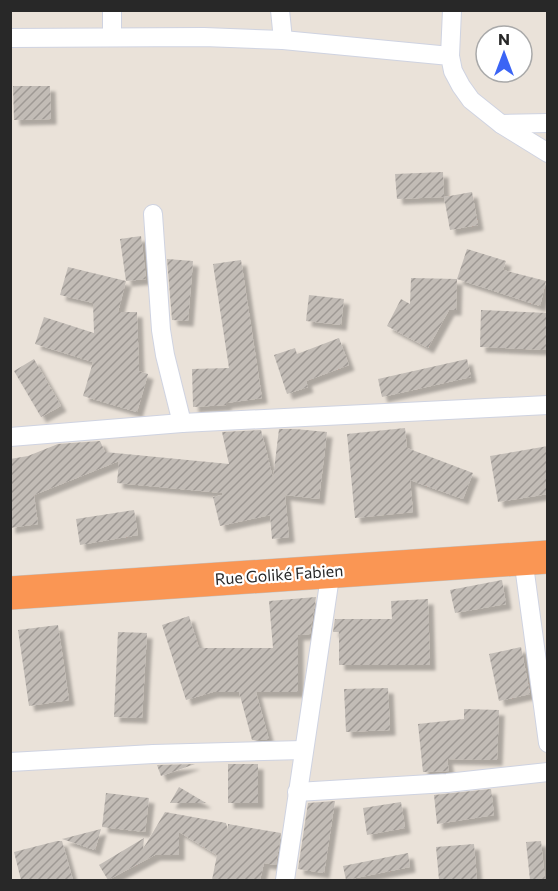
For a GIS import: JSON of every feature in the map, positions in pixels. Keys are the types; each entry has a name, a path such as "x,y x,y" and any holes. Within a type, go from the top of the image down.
{"highway":[{"name":"Rue Goliké Fabien","path":"10,593 535,557"}],"street":[{"path":"112,10 112,37"},
{"path":"280,10 283,40"},
{"path":"452,10 450,56 453,71 461,86 471,100 501,124 548,153"},
{"path":"10,38 283,40 450,56"},
{"path":"501,124 548,123"},
{"path":"153,214 161,330 182,423"},
{"path":"10,437 182,423 548,405"},
{"path":"535,557 548,743"},
{"path":"285,880 331,570"},
{"path":"10,762 153,754 303,750"},
{"path":"297,792 447,783 548,772"}],"building":[{"path":"13,86 50,86 51,119 14,120"},
{"path":"443,172 444,197 397,199 395,174"},
{"path":"472,192 478,225 450,230 444,197"},
{"path":"141,236 146,279 126,281 120,239"},
{"path":"467,249 506,261 503,270 546,281 540,306 457,279"},
{"path":"167,259 193,261 188,321 172,320"},
{"path":"241,260 262,398 226,403 226,405 193,407 192,369 229,368 213,264"},
{"path":"68,267 126,281 118,312 137,312 139,371 148,374 137,412 83,396 93,362 35,344 44,317 94,333 93,303 60,295"},
{"path":"411,278 457,279 456,310 449,310 428,348 387,326 401,299 410,304"},
{"path":"309,295 344,299 341,325 306,321"},
{"path":"481,310 548,313 548,350 480,347"},
{"path":"339,338 349,365 306,381 308,387 287,394 274,355 295,348 297,354"},
{"path":"34,359 61,406 41,417 14,371"},
{"path":"467,359 471,377 382,397 378,379"},
{"path":"405,428 407,448 473,473 463,499 410,480 413,512 355,518 347,434"},
{"path":"279,429 327,432 319,499 285,495 289,537 272,539 270,515 220,526 213,497 222,495 222,493 117,483 119,461 34,495 38,524 10,528 10,459 28,456 58,444 100,441 105,452 229,464 222,432 261,430 273,478"},
{"path":"548,446 548,494 498,502 490,456"},
{"path":"134,510 138,535 80,545 76,519"},
{"path":"502,580 506,604 455,613 450,590"},
{"path":"316,597 310,634 298,635 298,692 256,692 269,740 252,740 239,692 213,692 186,700 162,625 189,616 199,648 273,648 269,601"},
{"path":"428,599 430,665 339,665 339,632 333,632 335,619 392,619 391,601"},
{"path":"58,625 69,700 29,706 18,630"},
{"path":"118,632 147,633 142,718 114,717"},
{"path":"521,647 530,694 499,701 489,654"},
{"path":"388,688 390,730 346,732 344,689"},
{"path":"464,709 499,710 497,760 447,759 449,771 423,772 418,724 464,719"},
{"path":"195,764 161,776 157,765"},
{"path":"228,764 258,764 258,803 228,803"},
{"path":"179,787 206,803 170,803"},
{"path":"491,789 494,815 437,824 434,795"},
{"path":"106,793 149,798 145,832 102,827"},
{"path":"335,801 324,873 298,869 308,803"},
{"path":"401,802 405,828 367,835 363,808"},
{"path":"165,812 226,823 228,831 228,824 281,833 276,865 264,863 260,880 212,880 217,855 179,832 179,855 155,855 108,880 99,865 144,838 143,849"},
{"path":"101,829 95,850 62,839"},
{"path":"62,841 73,880 21,880 14,852"},
{"path":"541,841 545,880 530,880 526,842"},
{"path":"474,844 477,880 439,880 436,847"},
{"path":"408,853 410,867 346,880 343,866"}]}
